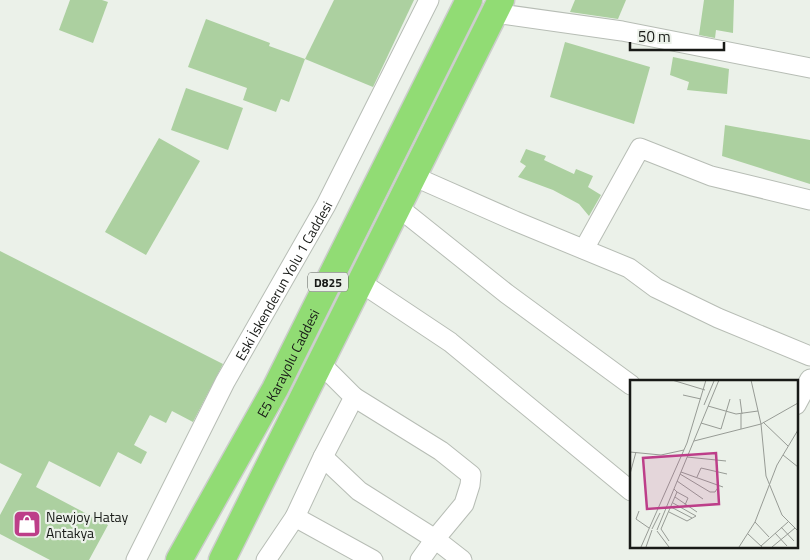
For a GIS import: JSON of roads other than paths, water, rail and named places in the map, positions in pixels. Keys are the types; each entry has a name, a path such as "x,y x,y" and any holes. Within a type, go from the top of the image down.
{"highway":[{"name":"E5 Karayolu Caddesi","path":"179,560 275,389 469,0"},
{"name":"E5 Karayolu Caddesi","path":"222,560 497,7"}],"street":[{"name":"Eski İskenderun Yolu 1 Caddesi","path":"136,560 226,382 326,205 430,0"},
{"path":"497,7 810,68"},
{"path":"584,249 640,148 711,176 810,200"},
{"path":"413,176 629,268 656,288 718,318 810,356"},
{"path":"398,207 507,294 630,384"},
{"path":"360,282 450,342 630,490"},
{"path":"320,363 354,397 441,451 470,475 470,485 464,504 420,560"},
{"path":"798,401 810,379"},
{"path":"269,559 295,517 354,397"},
{"path":"323,457 359,491 435,539 462,560"},
{"path":"295,517 373,560"}],"place":[{"name":"Newjoy Hatay Antakya","path":"27,524"}]}
